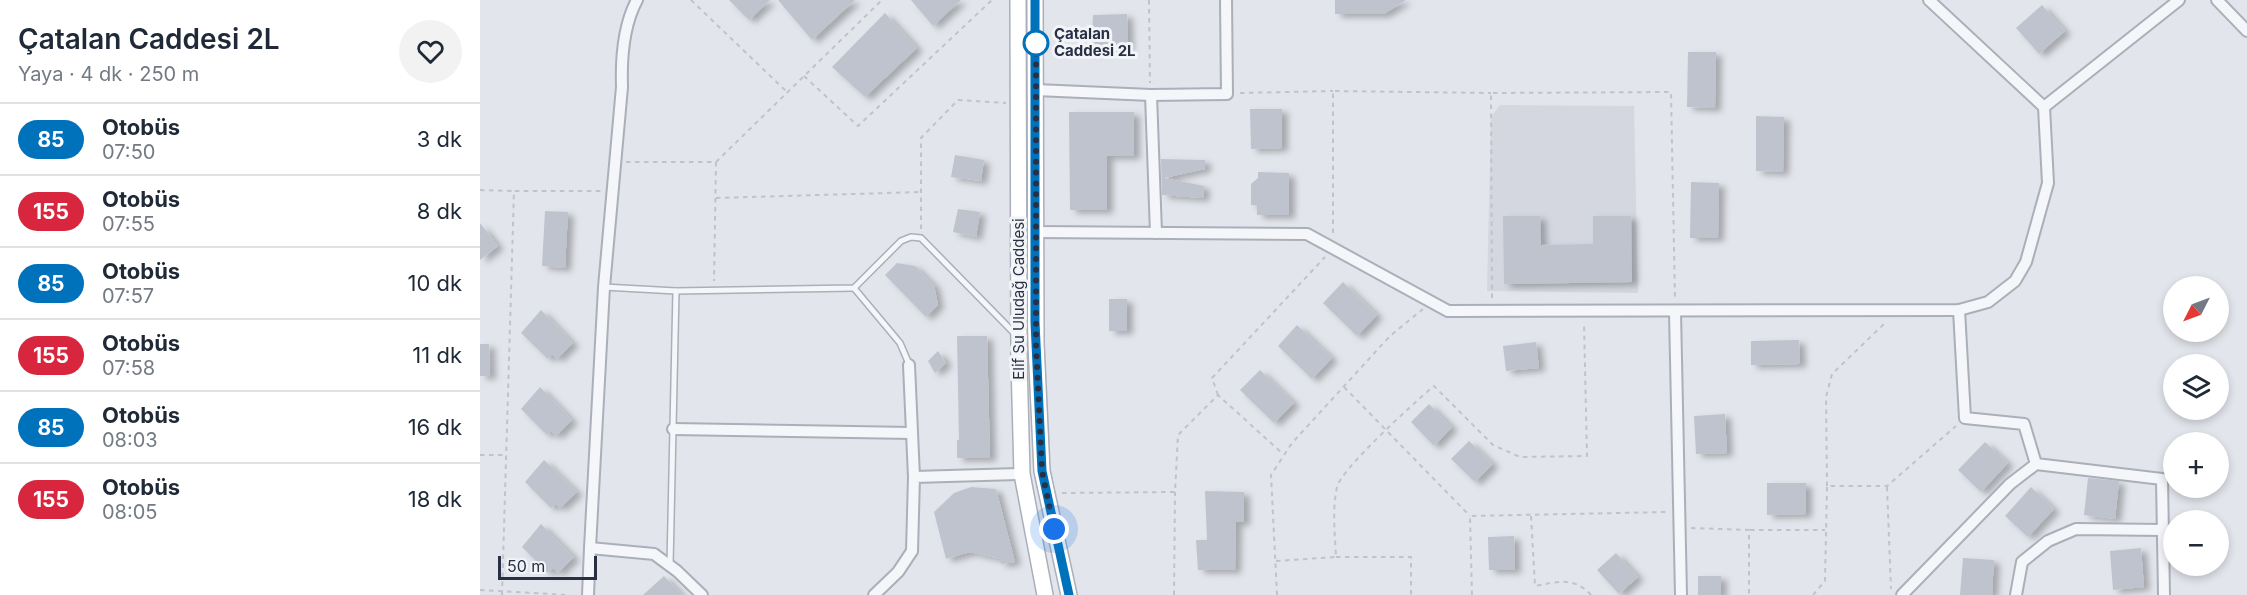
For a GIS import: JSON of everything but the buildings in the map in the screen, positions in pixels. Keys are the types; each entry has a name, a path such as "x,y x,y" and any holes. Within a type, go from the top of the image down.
{"main road":[{"name":"Elif Su Uludağ Caddesi","path":"1018,0 1018,338 1022,474 1045,595"},
{"name":"Elif Su Uludağ Caddesi","path":"1035,0 1034,232 1042,471 1069,595"}],"street":[{"path":"588,595 604,287 622,87 621,61 626,31 637,0"},
{"path":"1036,90 1150,95 1227,94 1226,0"},
{"path":"1034,232 1307,234 1448,310 1675,312 1959,310 1988,302 2016,281 2026,262 2048,183 2044,106 1929,0"},
{"path":"2044,106 2179,0"},
{"path":"2217,0 2247,31"},
{"path":"1150,95 1156,233"},
{"path":"1959,310 1965,418 2024,424 2036,464"},
{"path":"1675,312 1681,595"},
{"path":"874,595 898,572 912,551 914,477 909,365"},
{"path":"673,429 912,433"},
{"path":"1902,595 2010,484 2036,464 2162,479 2163,530 2076,529 2048,541 2022,562 2016,595"},
{"path":"914,477 1022,474"},
{"path":"590,548 654,554 702,595"},
{"path":"2164,576 2164,595"}],"lane":[{"path":"604,287 676,291 854,288 901,242 910,237 921,238 1018,338"},
{"path":"854,288 900,343 909,365"},
{"path":"669,566 676,291"}],"path":[{"path":"692,0 788,92"},
{"path":"615,162 716,162 882,0"},
{"path":"804,76 858,126 992,0"},
{"path":"1149,0 1150,95"},
{"path":"1284,455 1218,395 1212,378 1333,248 1333,91"},
{"path":"1227,94 1333,91 1671,92 1675,312"},
{"path":"1491,93 1492,311"},
{"path":"921,238 921,138 957,100 1018,104"},
{"path":"713,290 716,162"},
{"path":"480,190 613,191"},
{"path":"502,593 514,191"},
{"path":"716,198 921,192"},
{"path":"1277,595 1271,475 1292,443 1390,336 1432,302"},
{"path":"1813,595 1825,581 1826,397 1833,374 1898,310"},
{"path":"1336,557 1334,520 1337,485 1386,430 1434,386 1493,445 1520,458 1587,456 1584,311"},
{"path":"1343,387 1470,516 1472,595"},
{"path":"1174,595 1178,435 1218,395"},
{"path":"1827,486 1887,486 1965,418"},
{"path":"480,455 506,455"},
{"path":"1887,486 1891,595"},
{"path":"1047,493 1175,492"},
{"path":"1470,516 1679,512"},
{"path":"1531,516 1535,586 1564,580 1585,588 1591,595"},
{"path":"1679,528 1825,530"},
{"path":"1749,530 1749,595"},
{"path":"1276,561 1336,557 1411,557 1411,595"},
{"path":"480,590 567,595"}],"shaded area":[{"path":"1500,105 1634,106 1638,293 1487,291 1491,117"}],"bus line":[{"name":"85","path":"1035,0 1037,134 1034,232 1035,322 1042,471 1069,595"}],"place":[{"name":"Çatalan Caddesi 2L","path":"1036,43"}],"route":[{"path":"1036,43 1037,134 1034,232 1036,344 1042,471 1054,529"}]}
